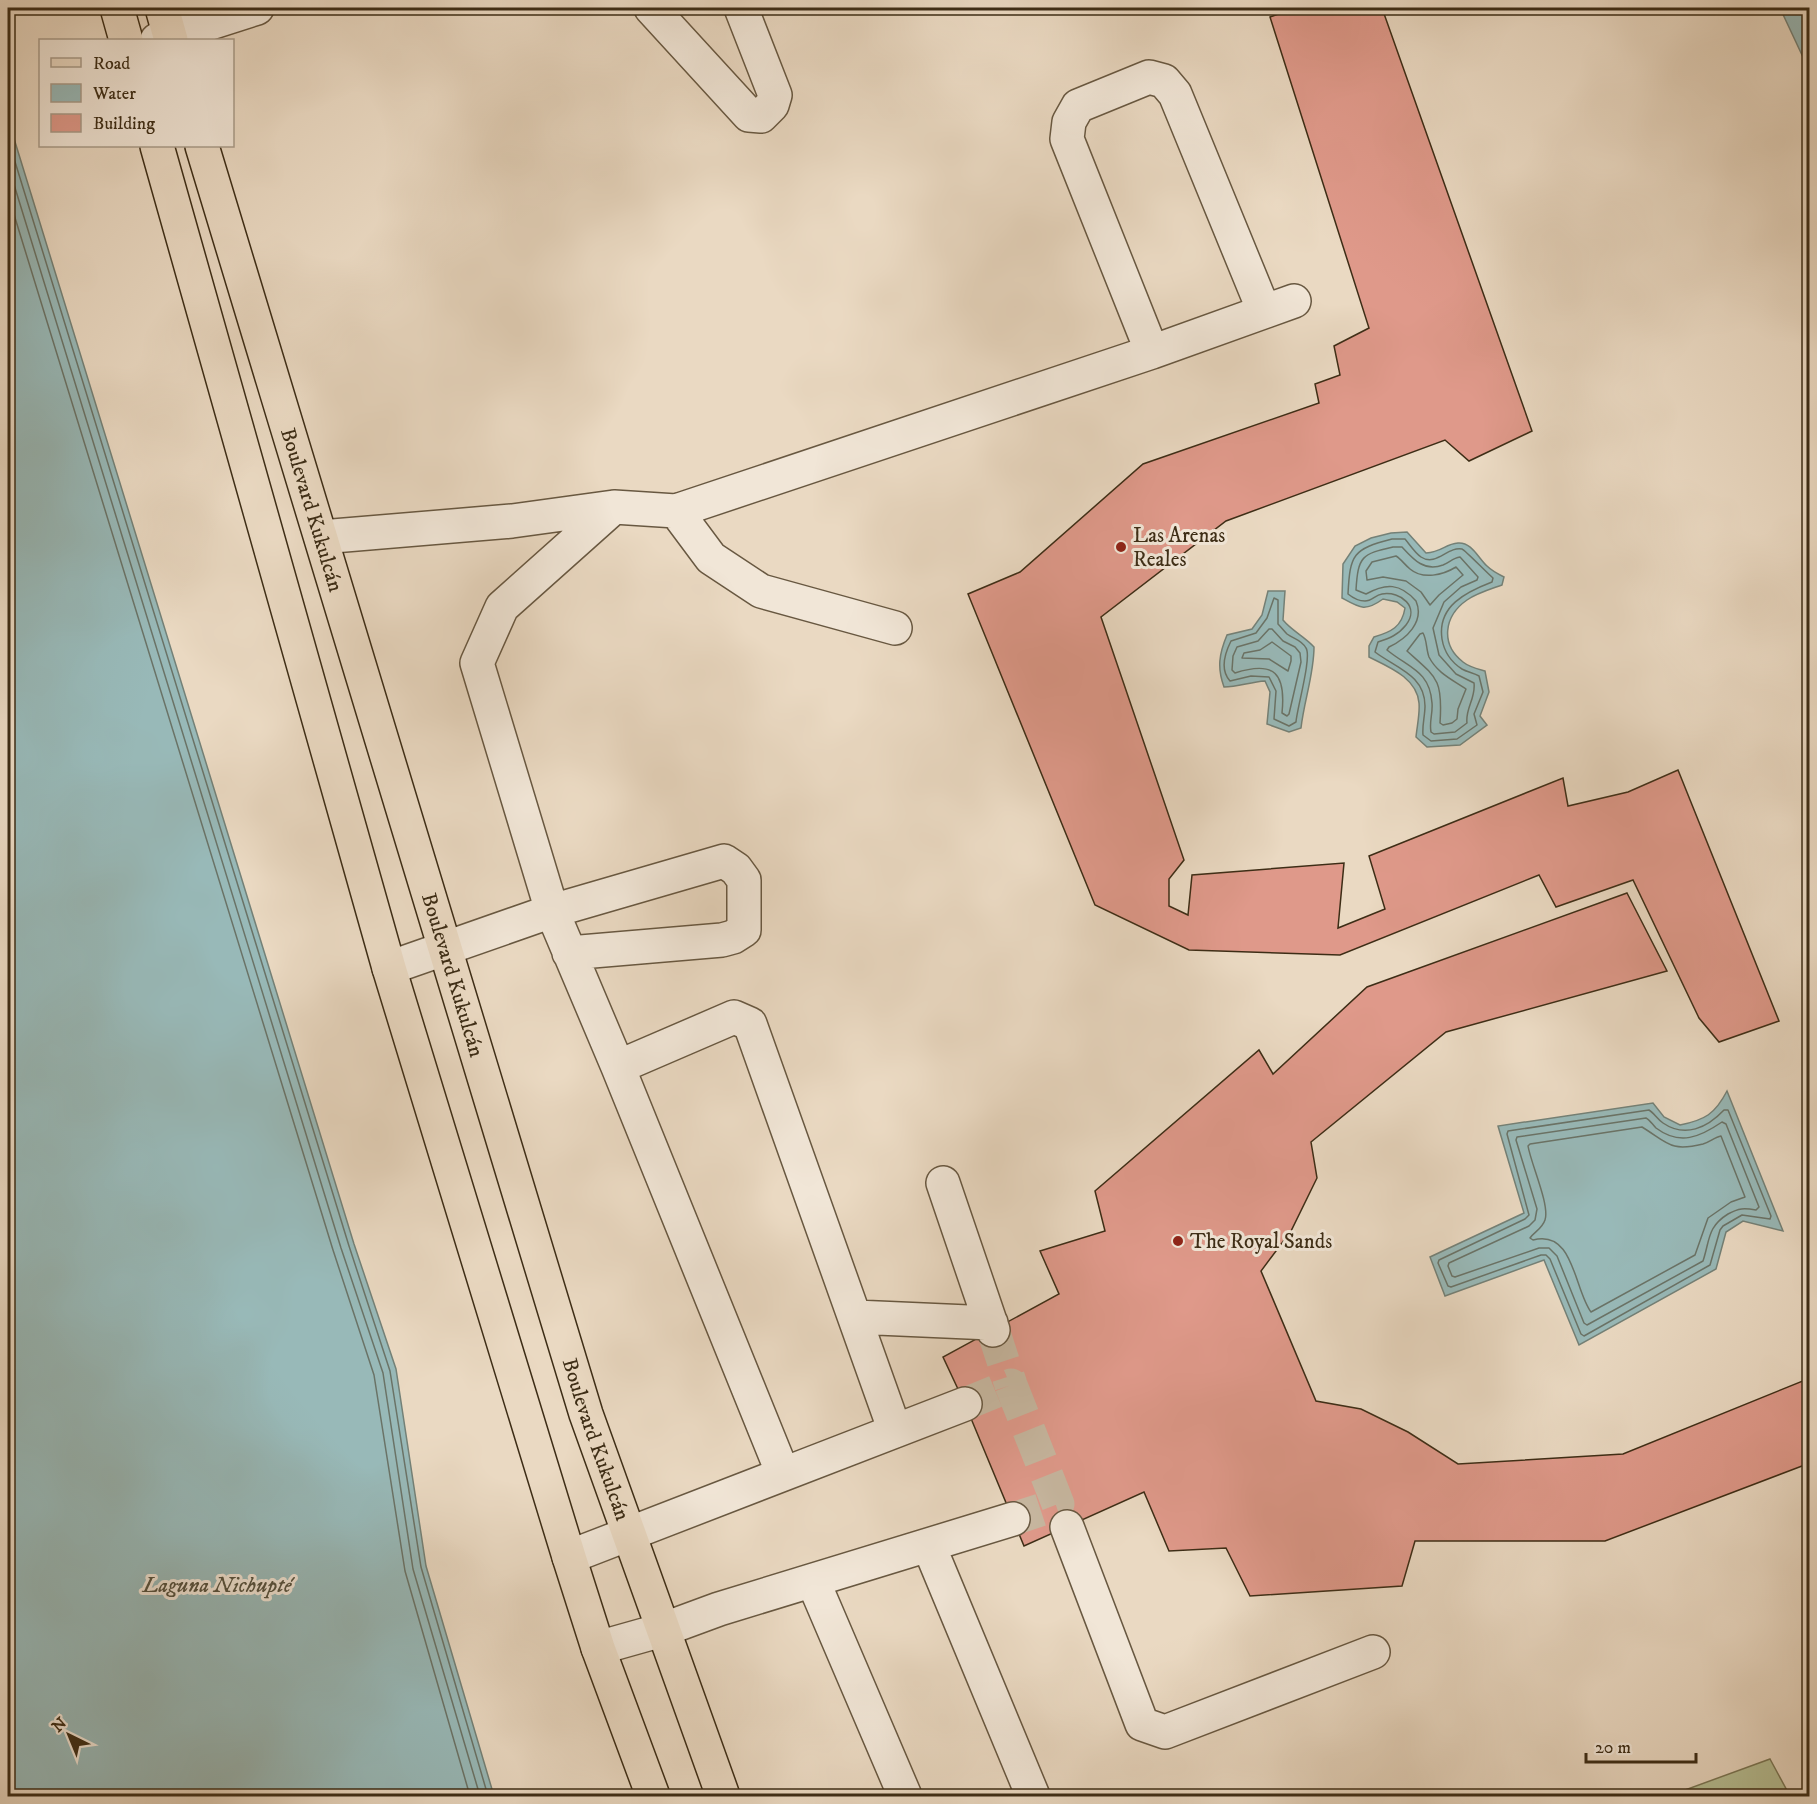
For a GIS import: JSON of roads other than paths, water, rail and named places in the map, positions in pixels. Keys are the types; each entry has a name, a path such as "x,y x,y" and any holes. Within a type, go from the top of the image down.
{"main road":[{"path":"117,8 126,39"},
{"path":"157,147 389,968 568,1557 598,1648 653,1797"},
{"name":"Boulevard Kukulcán","path":"202,147 586,1414 723,1797"}],"street":[{"path":"165,31 257,8"},
{"path":"651,8 749,115 761,116 772,105 775,95 741,8"},
{"path":"321,537 512,521 614,507 676,511 1152,352 1279,306 1175,94 1164,81 1149,77 1078,106 1068,123 1067,139 1152,352"},
{"path":"614,507 502,607 477,663 552,911 618,1067 783,1474"},
{"path":"676,511 711,558 761,591 895,628"},
{"path":"389,968 552,911 724,861 736,869 744,880 744,930 733,937 722,940 569,953"},
{"path":"618,1067 734,1017 750,1024 895,1431"},
{"path":"855,1317 992,1327 943,1183"},
{"path":"568,1557 965,1404"},
{"path":"598,1648 662,1630 720,1609 1013,1519"},
{"path":"1066,1527 1142,1724 1165,1732 1372,1652"},
{"path":"929,1546 1033,1796"},
{"path":"813,1581 905,1797"}],"water":[{"path":"1780,8 1809,8 1809,70"},
{"name":"Laguna Nichupté","path":"8,119 354,1244 396,1369 426,1566 494,1796 8,1796"},
{"path":"1407,532 1426,553 1463,543 1474,551 1489,568 1504,577 1502,585 1467,600 1453,614 1450,622 1448,639 1451,647 1465,664 1485,671 1489,692 1480,716 1487,725 1460,745 1427,747 1416,737 1419,703 1413,687 1401,674 1369,657 1369,646 1374,637 1395,628 1405,608 1397,602 1383,599 1372,606 1362,607 1342,598 1343,564 1355,546 1371,538"},
{"path":"1268,591 1285,591 1283,620 1314,647 1301,728 1289,732 1267,724 1270,692 1265,681 1224,687 1220,674 1222,648 1227,635 1252,629 1262,615"},
{"path":"1727,1091 1783,1231 1743,1221 1726,1232 1716,1269 1579,1345 1544,1260 1445,1296 1430,1257 1524,1213 1498,1126 1653,1103 1664,1117 1680,1125 1708,1115"}],"tunnel":[{"path":"993,1330 1011,1385"},
{"path":"965,1404 1011,1385 1058,1504 1013,1519"}],"place":[{"name":"Las Arenas Reales","path":"1121,547"},
{"name":"The Royal Sands","path":"1178,1241"}]}
